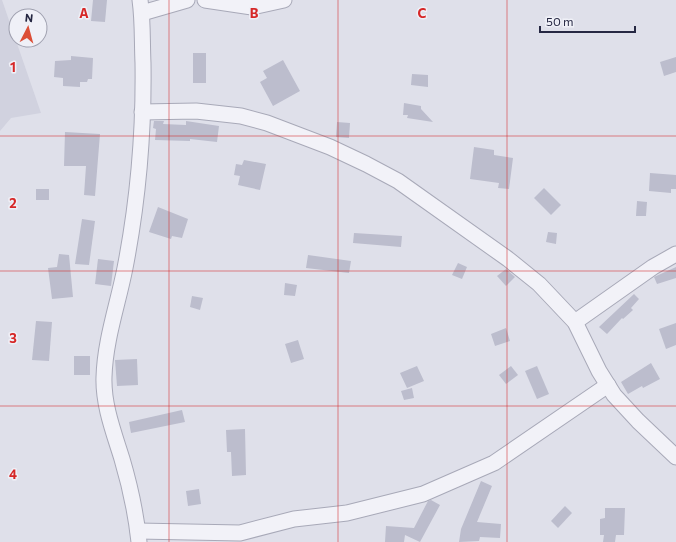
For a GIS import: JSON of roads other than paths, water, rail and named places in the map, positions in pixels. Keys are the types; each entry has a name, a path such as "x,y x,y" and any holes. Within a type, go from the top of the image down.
{"street":[{"path":"187,0 141,6 142,112 138,182 125,269 108,341 104,378 110,420 123,461 139,536 240,533 252,536 294,519 347,513 423,494 494,463 608,385"},
{"path":"206,0 252,7 284,0"},
{"path":"142,112 204,111 241,116 267,123 330,147 366,164 429,202 508,259 539,284 575,322 614,395 676,457"},
{"path":"575,322 654,267 676,254"}]}
